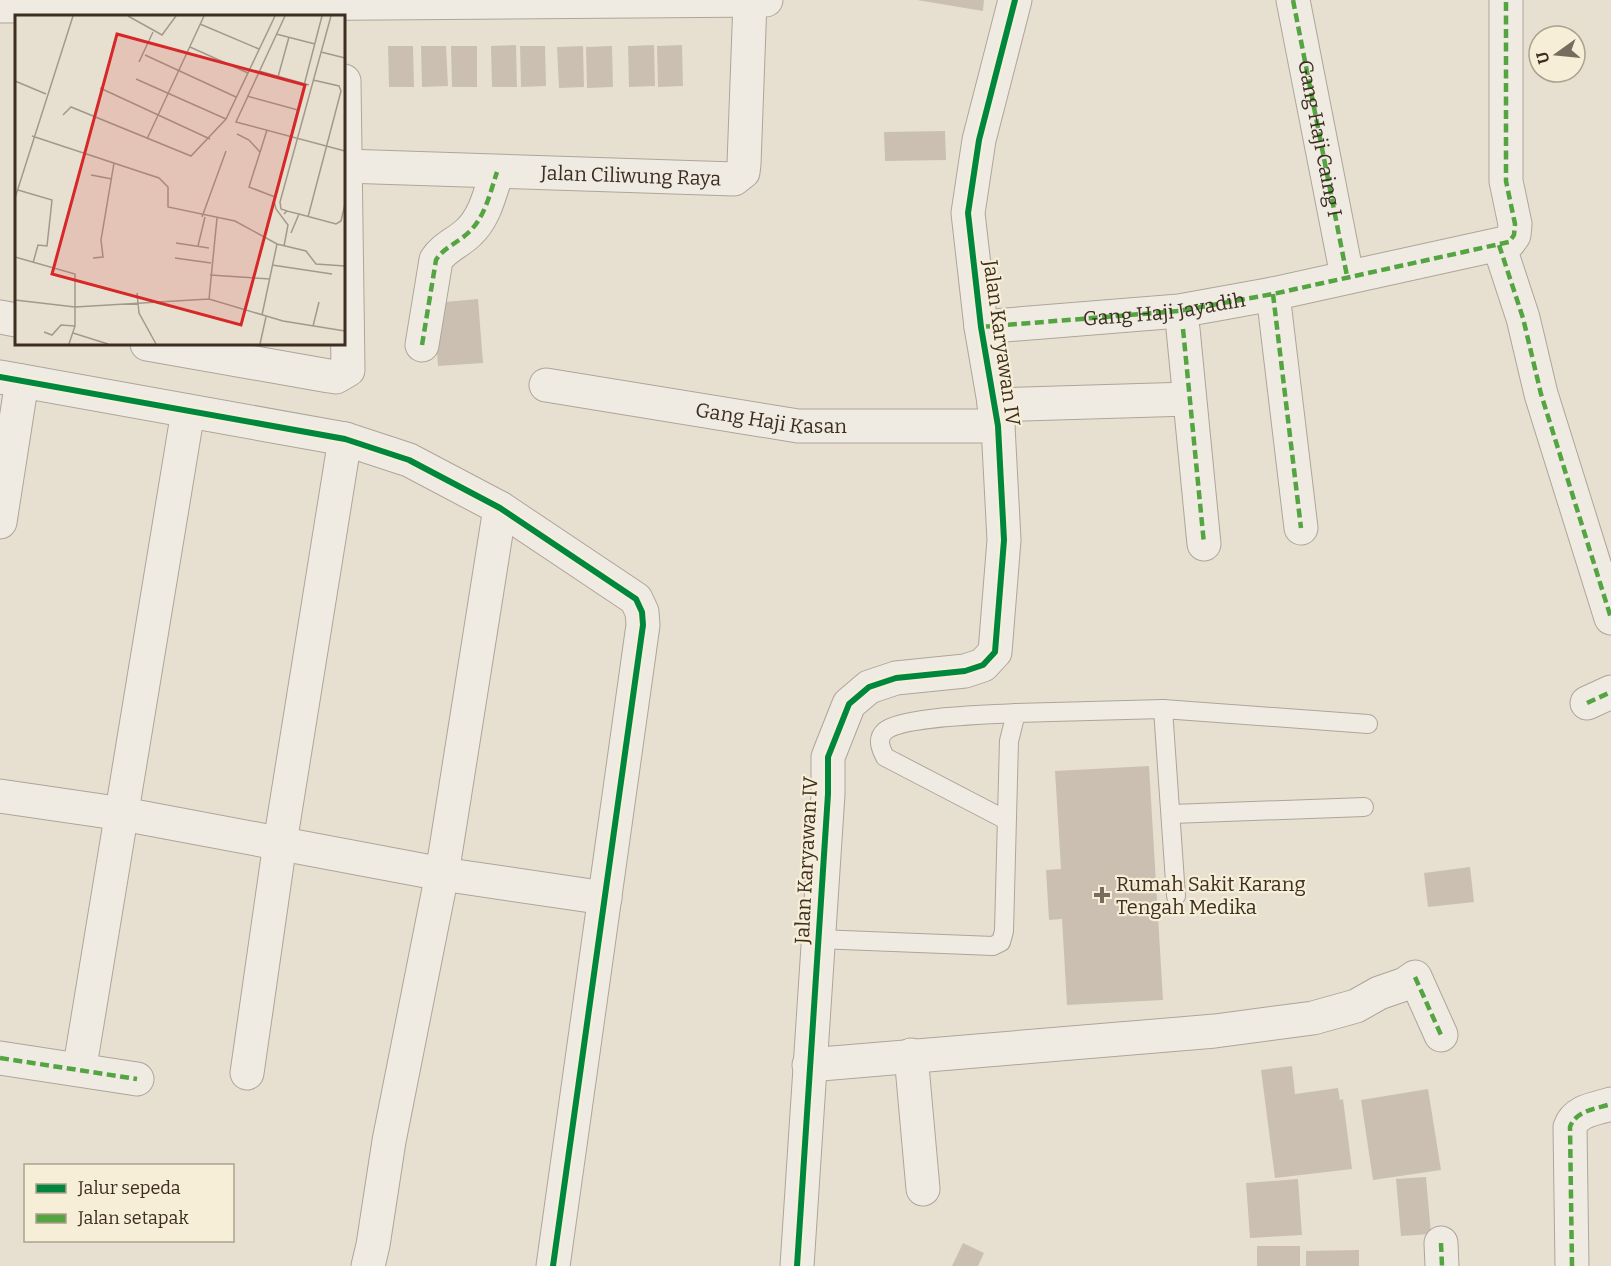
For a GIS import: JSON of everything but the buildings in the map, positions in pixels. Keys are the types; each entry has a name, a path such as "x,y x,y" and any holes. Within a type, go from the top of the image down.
{"street":[{"name":"Jalan Karyawan IV","path":"797,1266 828,757 849,704 869,687 896,678 965,671 983,665 995,652 1004,540 996,416 981,327 968,213 979,140 1015,0"},
{"name":"Gang Haji Caing I","path":"1293,0 1347,276"},
{"path":"1506,0 1506,181 1515,224 1514,235 1509,242 1499,245 1523,318 1541,394 1611,618"},
{"path":"0,6 168,10 758,1"},
{"name":"Jalan Ciliwung Raya","path":"345,166 728,180 738,177 743,172 744,164 758,1"},
{"path":"162,345 329,376 342,374 348,370 345,166"},
{"path":"422,345 436,260 441,253 463,238 474,227 486,205 497,172"},
{"name":"Gang Haji Jayadih","path":"981,327 1179,311 1273,294 1347,276 1499,245"},
{"path":"1273,294 1301,528"},
{"path":"0,316 15,320"},
{"path":"1182,329 1204,544"},
{"path":"0,522 11,379 345,440 409,460 500,508 636,599 642,612 643,625 553,1266"},
{"name":"Gang Haji Kasan","path":"546,385 798,426 996,416 1188,399"},
{"path":"82,1054 188,411"},
{"path":"247,1073 280,843 345,440"},
{"path":"368,1266 389,1141 441,874 500,508"},
{"path":"0,796 123,814 441,874 605,898"},
{"path":"809,1065 1215,1031 1313,1018 1356,1006 1379,993 1405,984 1415,977 1441,1035"},
{"path":"911,1055 923,1189"},
{"path":"0,1058 137,1079"},
{"path":"1572,1266 1569,1137 1572,1121 1587,1111 1611,1104"}],"lane":[{"path":"1006,820 885,757 879,746 885,731 909,722 1016,713 1163,709 1368,724"},
{"path":"1163,709 1176,896"},
{"path":"818,939 993,946 1001,942 1004,931 1009,741 1016,713"},
{"path":"1172,814 1364,807"}],"marked path":[{"path":"1293,0 1347,276"},
{"path":"981,327 1179,311 1273,294 1509,242 1514,235 1515,224 1506,181 1506,0"},
{"path":"422,345 436,260 475,226 486,204 497,172"},
{"path":"1499,245 1523,318 1541,394 1611,618"},
{"path":"1273,294 1301,528"},
{"path":"1183,329 1204,544"},
{"path":"1587,703 1611,692"},
{"path":"1415,977 1441,1035"},
{"path":"0,1058 137,1079"},
{"path":"1572,1266 1570,1127 1573,1121 1582,1114 1611,1104"},
{"path":"1441,1243 1442,1266"}],"cycle path":[{"path":"797,1266 828,794 828,757 849,704 869,687 896,678 965,671 983,665 995,652 1004,540 998,426 981,327 968,213 979,140 1015,0"},
{"path":"0,377 345,439 409,460 500,508 636,599 642,612 643,625 553,1266"}],"place":[{"name":"Rumah Sakit Karang Tengah Medika","path":"1102,895"}]}
